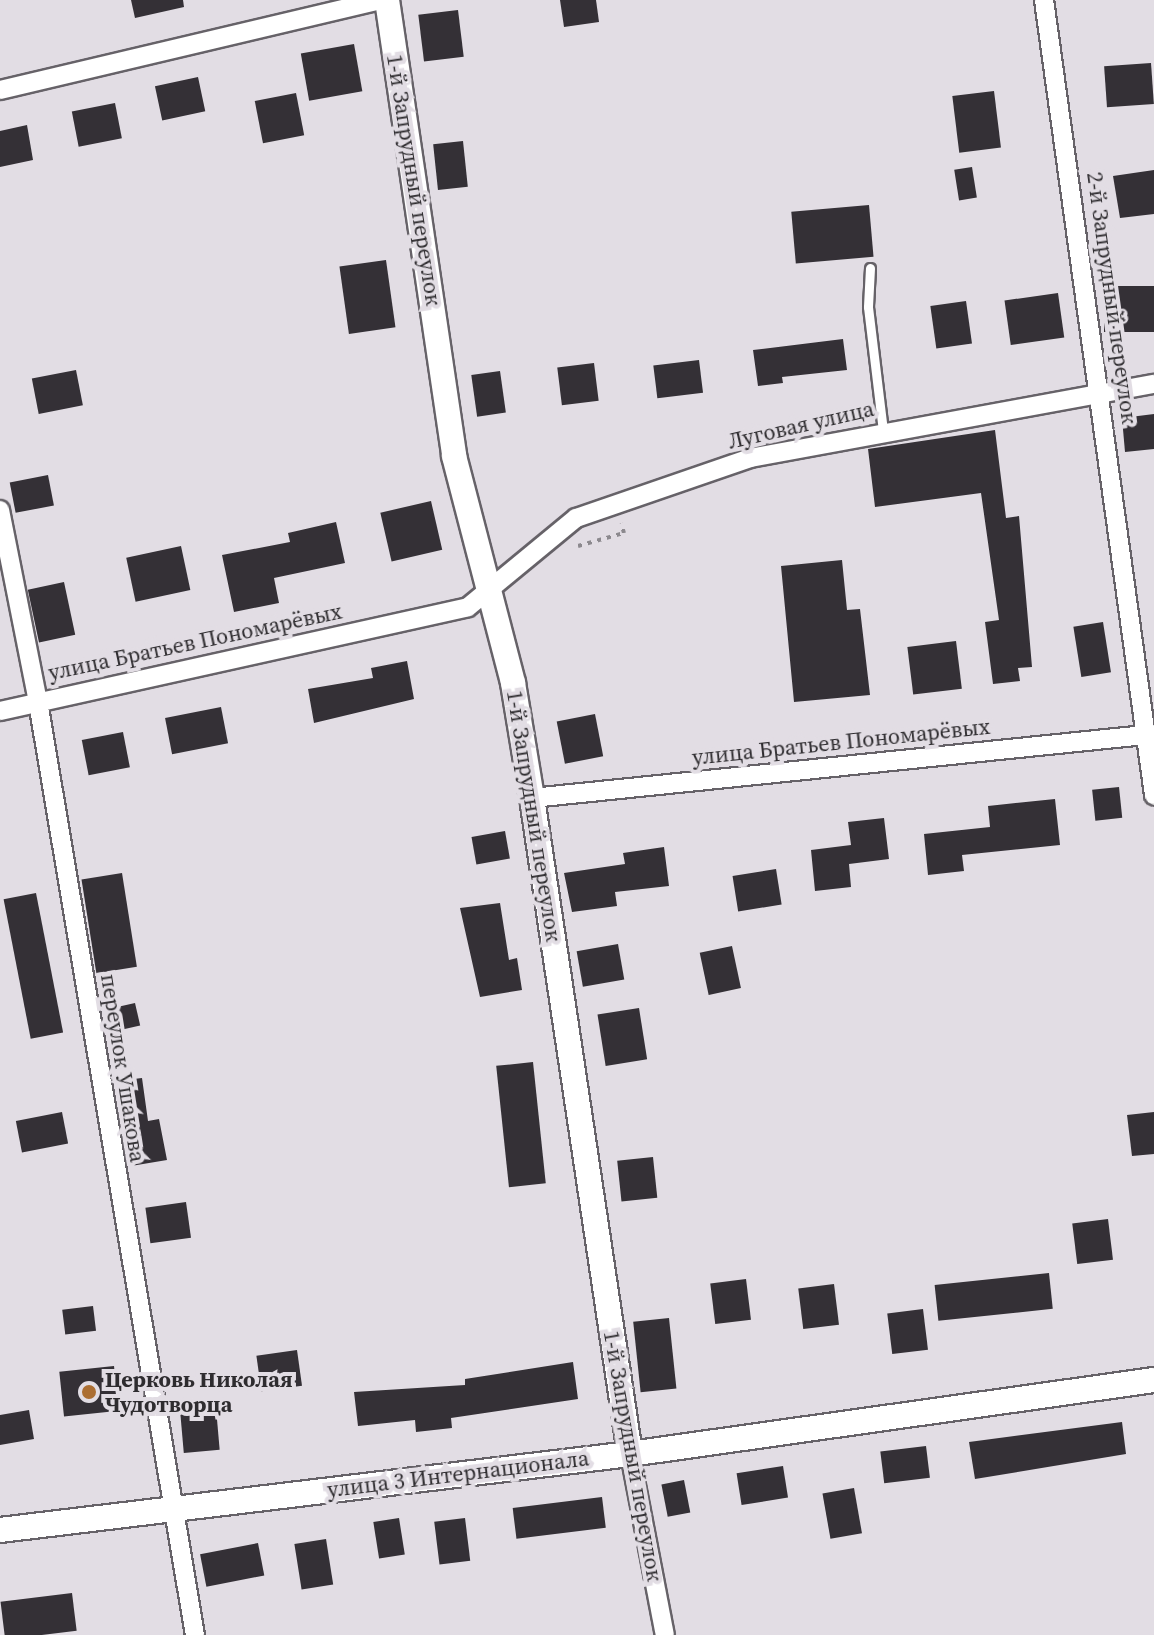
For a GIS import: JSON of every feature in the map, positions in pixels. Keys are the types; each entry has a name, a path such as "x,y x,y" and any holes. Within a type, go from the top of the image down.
{"street":[{"path":"0,90 384,0"},
{"name":"1-й Запрудный переулок","path":"384,0 454,456 490,592 532,798 630,1454 665,1635"},
{"name":"2-й Запрудный переулок","path":"1044,0 1150,734 1154,795"},
{"name":"Луговая улица","path":"490,592 576,518 614,502 750,458 883,431 1154,384"},
{"name":"переулок Ушакова","path":"0,510 38,702 170,1507 195,1635"},
{"name":"улица Братьев Пономарёвых","path":"0,711 468,607 490,592"},
{"name":"улица Братьев Пономарёвых","path":"532,798 1150,734"},
{"name":"улица 3 Интернационала","path":"0,1530 170,1507 630,1454 1154,1380"}],"lane":[{"path":"870,268 868,307 883,431"}],"path":[{"path":"578,546 624,533 614,502"}],"building":[{"path":"131,0 183,0 184,7 135,18"},
{"path":"560,0 596,0 599,22 564,27"},
{"path":"458,10 464,57 424,62 418,15"},
{"path":"354,44 362,91 309,101 301,53"},
{"path":"1151,63 1154,104 1107,107 1104,66"},
{"path":"198,77 205,111 162,120 155,86"},
{"path":"994,91 1001,148 959,153 952,96"},
{"path":"296,93 304,135 263,143 255,101"},
{"path":"115,103 122,138 79,147 72,111"},
{"path":"27,125 33,160 0,167 0,131"},
{"path":"463,141 468,187 438,190 433,144"},
{"path":"972,167 977,198 959,200 954,170"},
{"path":"1154,170 1154,214 1120,218 1113,176"},
{"path":"869,205 874,257 796,264 791,212"},
{"path":"386,260 395,327 349,334 339,267"},
{"path":"1104,286 1154,286 1154,332 1104,332"},
{"path":"1058,293 1064,338 1011,345 1005,301"},
{"path":"966,301 972,344 936,349 930,306"},
{"path":"843,339 847,370 782,377 783,383 758,386 753,350"},
{"path":"699,360 703,393 657,398 653,366"},
{"path":"594,363 599,401 562,405 557,368"},
{"path":"76,370 83,405 39,414 32,379"},
{"path":"500,371 506,413 477,417 471,375"},
{"path":"1154,414 1154,449 1125,452 1122,418"},
{"path":"995,430 1006,518 1019,516 1032,667 1018,668 1020,681 993,684 985,622 999,620 981,493 875,507 868,449"},
{"path":"48,475 54,505 16,513 10,482"},
{"path":"431,501 442,550 392,561 380,513"},
{"path":"336,522 345,563 274,578 279,603 234,612 222,555 290,542 288,533"},
{"path":"181,546 190,590 136,602 126,558"},
{"path":"842,560 847,610 860,609 870,695 794,702 781,566"},
{"path":"64,582 75,635 39,643 28,590"},
{"path":"1103,622 1111,672 1081,677 1073,627"},
{"path":"956,641 962,689 913,695 907,647"},
{"path":"407,661 414,699 314,723 308,689 373,678 371,668"},
{"path":"221,707 228,743 172,754 165,718"},
{"path":"595,714 603,756 565,764 557,721"},
{"path":"123,732 130,767 89,775 82,740"},
{"path":"1119,787 1122,818 1095,821 1092,790"},
{"path":"1055,799 1060,845 962,855 964,871 928,875 924,834 990,827 988,806"},
{"path":"884,818 889,859 849,864 851,887 815,891 811,850 851,845 848,822"},
{"path":"505,831 510,859 476,864 472,837"},
{"path":"664,847 669,886 615,892 617,906 572,912 564,873 625,864 623,853"},
{"path":"776,869 782,905 738,911 733,876"},
{"path":"122,873 137,967 96,973 82,879"},
{"path":"36,893 63,1032 31,1039 4,899"},
{"path":"500,903 509,960 517,958 522,990 480,997 460,908"},
{"path":"618,944 624,979 583,987 577,951"},
{"path":"732,946 741,988 709,995 700,953"},
{"path":"135,1003 140,1025 116,1031 111,1009"},
{"path":"639,1008 647,1059 606,1066 598,1015"},
{"path":"533,1062 546,1183 509,1187 496,1066"},
{"path":"142,1078 148,1121 159,1119 167,1160 131,1166 117,1081"},
{"path":"62,1112 68,1143 22,1152 16,1121"},
{"path":"1154,1112 1154,1154 1132,1156 1127,1115"},
{"path":"653,1157 657,1198 621,1202 617,1161"},
{"path":"186,1202 191,1238 150,1243 145,1208"},
{"path":"1108,1219 1113,1260 1077,1264 1072,1223"},
{"path":"1049,1273 1053,1309 938,1321 935,1285"},
{"path":"746,1279 751,1320 715,1324 710,1283"},
{"path":"834,1284 839,1325 803,1329 798,1288"},
{"path":"93,1306 96,1331 65,1335 62,1310"},
{"path":"923,1309 928,1350 892,1354 887,1313"},
{"path":"669,1318 676,1389 641,1392 633,1322"},
{"path":"297,1350 302,1386 261,1391 256,1356"},
{"path":"573,1362 578,1399 451,1418 452,1428 416,1432 415,1420 358,1426 354,1392 465,1385 465,1379"},
{"name":"Церковь Николая Чудотворца","path":"114,1366 119,1411 64,1417 59,1372"},
{"path":"216,1408 220,1450 184,1453 180,1411"},
{"path":"29,1410 34,1439 0,1445 0,1415"},
{"path":"1122,1422 1126,1454 975,1479 969,1442"},
{"path":"926,1446 930,1478 884,1483 880,1452"},
{"path":"783,1466 788,1498 742,1505 737,1473"},
{"path":"684,1480 690,1512 668,1517 661,1484"},
{"path":"854,1488 862,1533 830,1539 822,1494"},
{"path":"602,1497 606,1528 516,1539 513,1508"},
{"path":"399,1518 405,1555 379,1559 373,1522"},
{"path":"465,1518 470,1561 439,1564 434,1522"},
{"path":"326,1539 333,1584 302,1589 294,1544"},
{"path":"258,1543 264,1575 206,1587 200,1554"},
{"path":"72,1593 77,1631 5,1635 1,1602"}],"place":[{"name":"Церковь Николая Чудотворца","path":"89,1392"}]}
